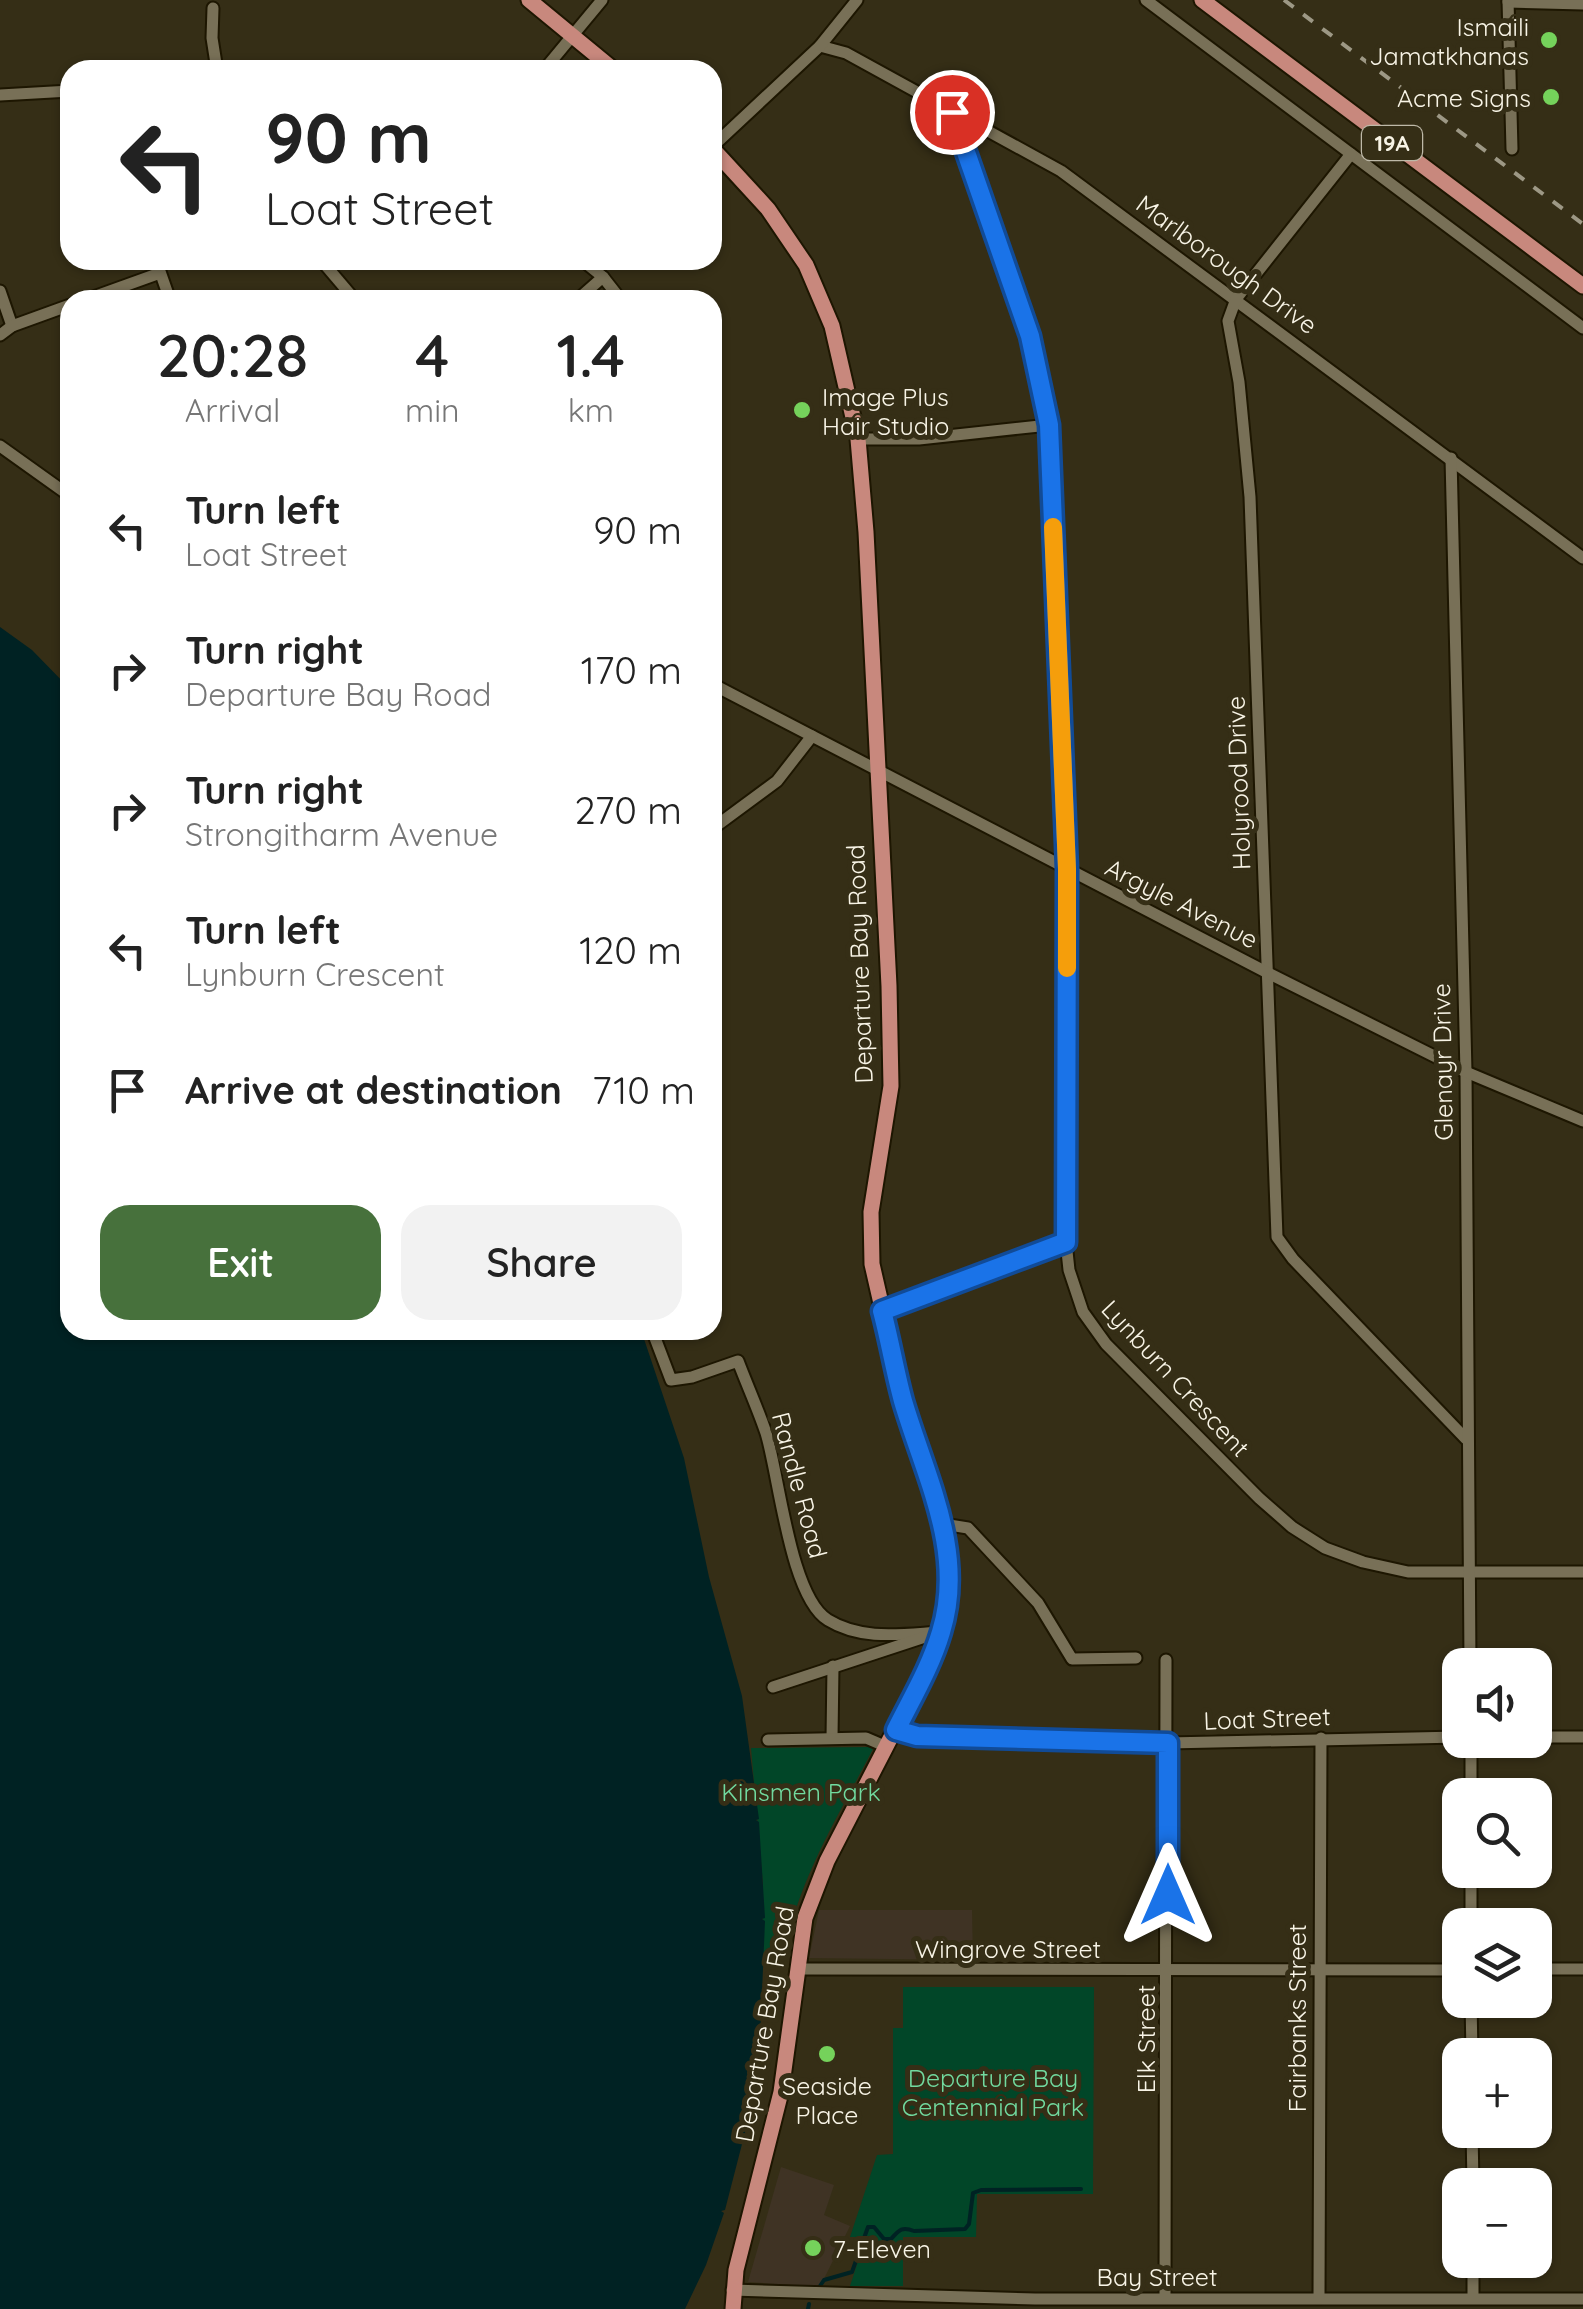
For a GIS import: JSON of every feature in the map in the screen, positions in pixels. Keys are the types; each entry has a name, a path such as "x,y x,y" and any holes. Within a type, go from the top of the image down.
{"main road":[{"path":"529,0 601,60"},
{"name":"19A","path":"1202,0 1583,286"},
{"name":"Departure Bay Road","path":"722,159 768,209 806,265 832,326 858,439 866,532 891,1086 871,1212 872,1264 903,1400 943,1524 949,1564 941,1632 818,1882 805,1918 776,2120 732,2290 733,2309"}],"street":[{"path":"553,60 602,0"},
{"path":"722,139 820,46 857,0"},
{"path":"1146,0 1583,328"},
{"path":"1512,148 1508,1 1583,4"},
{"path":"213,8 215,60"},
{"name":"Marlborough Drive","path":"820,46 846,53 1061,171 1583,558"},
{"path":"0,95 60,92"},
{"name":"Lynburn Crescent","path":"952,112 1030,336 1049,425 1067,869 1066,1242 1068,1270 1083,1312 1106,1344 1259,1498 1292,1527 1326,1548 1362,1562 1408,1572 1583,1572"},
{"path":"1236,298 1351,154"},
{"path":"106,290 149,270"},
{"path":"329,270 347,290"},
{"path":"593,270 612,290"},
{"path":"588,290 602,278"},
{"path":"0,291 12,326"},
{"name":"Holyrood Drive","path":"1236,298 1228,320 1239,382 1250,497 1277,1237 1293,1259 1466,1439"},
{"path":"0,336 12,326 60,309"},
{"path":"858,439 919,439 1049,425"},
{"path":"0,446 60,489"},
{"name":"Glenayr Drive","path":"1451,458 1466,1072 1470,1648"},
{"name":"Argyle Avenue","path":"722,689 1466,1072 1583,1121"},
{"path":"722,822 777,781 812,736"},
{"path":"882,1311 1066,1242"},
{"name":"Randle Road","path":"656,1340 671,1380 738,1361 766,1435 779,1502 807,1594 824,1618 848,1630 881,1635 941,1632"},
{"path":"943,1524 968,1528 1038,1603 1072,1659 1136,1658"},
{"path":"773,1687 941,1632"},
{"name":"Elk Street","path":"1165,2298 1166,1660"},
{"path":"832,1738 833,1666"},
{"name":"Loat Street","path":"896,1730 917,1736 1168,1743 1442,1737"},
{"path":"1552,1737 1583,1737"},
{"path":"768,1740 866,1738 887,1747"},
{"name":"Fairbanks Street","path":"1319,2298 1320,1738"},
{"name":"Wingrove Street","path":"796,1969 1442,1970"},
{"path":"1552,1969 1583,1969"},
{"path":"1473,2278 1473,2298"},
{"name":"Bay Street","path":"732,2290 1035,2299 1583,2300"}],"shaded area":[{"path":"819,1910 972,1910 973,1960 809,1958"},
{"path":"781,2167 834,2185 824,2215 850,2226 820,2287 748,2282"}],"green space":[{"name":"Kinsmen Park","path":"874,1747 809,1874 784,1955 763,1955 763,1885 751,1748"},
{"name":"Departure Bay Centennial Park","path":"903,1987 1094,1987 1093,2194 977,2194 976,2237 903,2237 903,2286 850,2286 866,2237 850,2237 877,2155 893,2154 893,2028 903,2028"}],"water":[{"path":"0,627 32,650 60,679 60,1340 644,1340 684,1458 709,1577 742,1696 759,1819 756,1820 765,1921 758,2016 761,2019 749,2117 725,2210 721,2211 724,2213 685,2309 0,2309"}],"waterway":[{"path":"820,2286 824,2280 852,2272 868,2227 874,2227 884,2239 891,2239 904,2229 965,2229 973,2193 981,2190 1081,2189"},
{"path":"808,2309 809,2304"}],"railway":[{"path":"1284,0 1583,224"}],"slow traffic":[{"path":"1053,527 1067,869 1067,968"}],"place":[{"name":"Ismaili Jamatkhanas","path":"1549,40"},
{"name":"Acme Signs","path":"1551,97"},
{"name":"Image Plus Hair Studio","path":"802,410"},
{"name":"Seaside Place","path":"827,2054"},
{"name":"7-Eleven","path":"813,2248"}],"route":[{"path":"952,112 1030,336 1049,425 1067,869 1066,1242 882,1311 903,1400 943,1524 949,1564 941,1632 896,1730 917,1736 1168,1743 1168,1895"}]}
